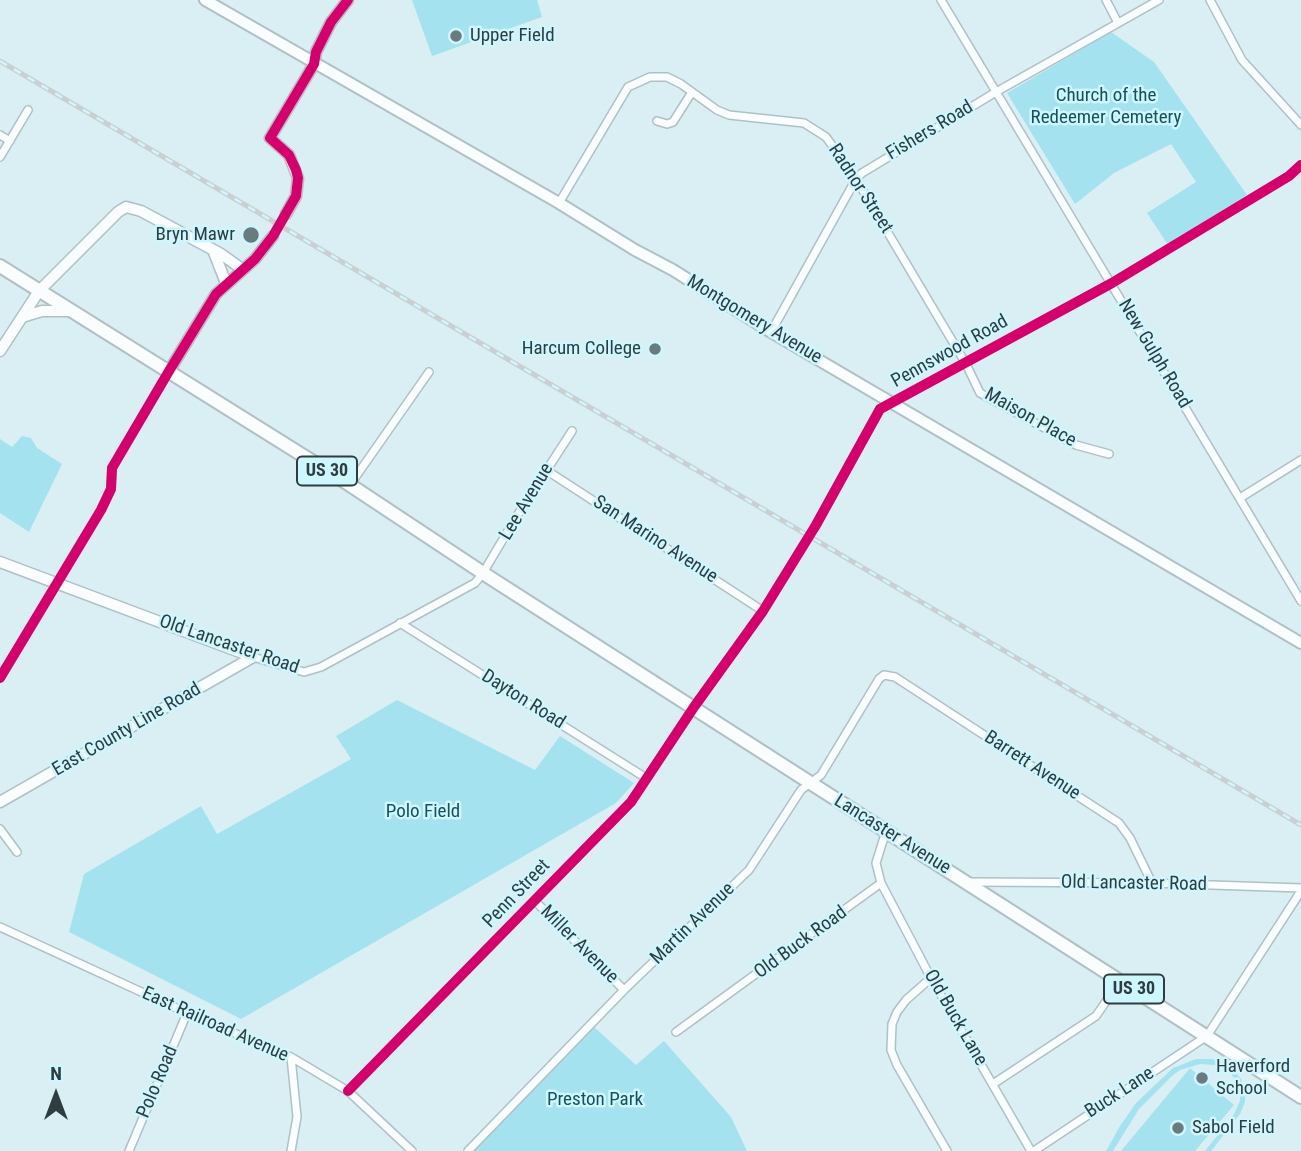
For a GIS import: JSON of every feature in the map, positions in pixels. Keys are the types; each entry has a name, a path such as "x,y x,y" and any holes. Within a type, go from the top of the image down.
{"highway":[{"name":"US 30","path":"0,265 350,485 483,573"},
{"name":"Lancaster Avenue","path":"483,573 1301,1097"}],"main road":[{"name":"Montgomery Avenue","path":"205,0 559,203 771,332 1301,643"}],"street":[{"path":"286,214 296,196 298,178 289,155 270,138 314,64 316,52 331,22 348,0"},
{"name":"New Gulph Road","path":"941,0 1301,601"},
{"path":"1106,0 1118,23"},
{"name":"Fishers Road","path":"771,332 856,179 862,173 996,92 1159,0"},
{"path":"1210,0 1242,60 1301,125"},
{"name":"Radnor Street","path":"559,203 628,87 650,77 667,78 729,115 804,123 826,137 856,179 966,363"},
{"path":"657,121 667,124 673,122 692,92"},
{"path":"0,157 28,110"},
{"path":"0,135 10,141"},
{"name":"Pennswood Road","path":"694,707 763,611 816,525 880,409 1112,283 1289,176 1301,165"},
{"path":"0,351 39,291 126,207 141,211 212,249 242,269"},
{"path":"0,678 109,497 112,468 216,294 255,259 273,236"},
{"path":"212,249 226,283"},
{"path":"21,317 42,311 73,311"},
{"name":"Maison Place","path":"966,363 981,393 1076,445 1109,454"},
{"path":"350,485 429,372"},
{"name":"Lee Avenue","path":"483,573 572,431"},
{"path":"1240,498 1301,460"},
{"name":"San Marino Avenue","path":"546,470 763,611"},
{"name":"Old Lancaster Road","path":"0,562 253,657 304,672 335,660 475,583 483,573"},
{"name":"Dayton Road","path":"400,623 646,778"},
{"name":"East County Line Road","path":"0,802 253,657"},
{"name":"Martin Avenue","path":"468,1151 624,990 749,870 801,790 821,775 879,679 886,674"},
{"name":"Barrett Avenue","path":"886,674 895,677 1119,824 1130,838 1152,883"},
{"name":"Penn Street","path":"348,1091 631,802 694,707"},
{"path":"0,829 17,852"},
{"path":"881,883 876,863 886,831"},
{"name":"Old Lancaster Road","path":"967,882 1152,883 1301,890"},
{"name":"Old Buck Lane","path":"881,883 931,978 1032,1151"},
{"name":"Old Buck Road","path":"676,1032 881,883"},
{"path":"1207,1036 1301,890"},
{"name":"Miller Avenue","path":"534,901 624,990"},
{"name":"East Railroad Avenue","path":"0,927 187,1013 292,1057 348,1091 412,1151"},
{"path":"931,978 906,1000 897,1012 892,1024 891,1050 947,1151"},
{"path":"993,1084 1096,1016 1120,981"},
{"name":"Polo Road","path":"129,1151 187,1013"},
{"name":"Buck Lane","path":"1032,1151 1207,1036"},
{"path":"291,1151 297,1117 292,1057"}],"green space":[{"name":"Upper Field","path":"412,0 537,0 542,17 432,56"},
{"name":"Church of the Redeemer Cemetery","path":"1111,32 1154,62 1247,195 1168,245 1147,213 1196,182 1171,144 1114,173 1075,204 1007,93"},
{"path":"22,436 31,438 37,448 62,464 29,532 0,513 0,439 12,447"},
{"name":"Polo Field","path":"397,700 535,770 560,736 634,783 616,803 241,1019 69,932 84,874 201,806 217,834 351,759 336,736"},
{"name":"Preston Park","path":"594,1027 636,1065 664,1041 731,1117 747,1151 473,1151"},
{"path":"1196,1059 1212,1059 1229,1065 1241,1079 1245,1092 1245,1102 1240,1114 1211,1151 1205,1151 1233,1116 1240,1101 1240,1093 1236,1080 1228,1071 1215,1065 1200,1064 1180,1070 1172,1076 1139,1109 1113,1151 1106,1151 1136,1103 1173,1068"},
{"name":"Sabol Field","path":"1190,1068 1234,1105 1195,1151 1121,1151"}],"tunnel":[{"path":"273,236 286,214"}],"railway":[{"path":"0,61 1301,825"}],"cycle path":[{"path":"0,678 101,510 111,489 112,468 216,294 255,259 273,236 296,196 296,170 289,155 270,138 314,64 316,52 331,22 348,0"},
{"path":"348,1091 631,802 694,707 763,611 816,525 880,409 1112,283 1289,176 1301,165"}],"place":[{"name":"Upper Field","path":"456,36"},
{"name":"Bryn Mawr","path":"251,235"},
{"name":"Harcum College","path":"655,349"},
{"name":"Haverford School","path":"1202,1078"},
{"name":"Sabol Field","path":"1178,1128"}]}
